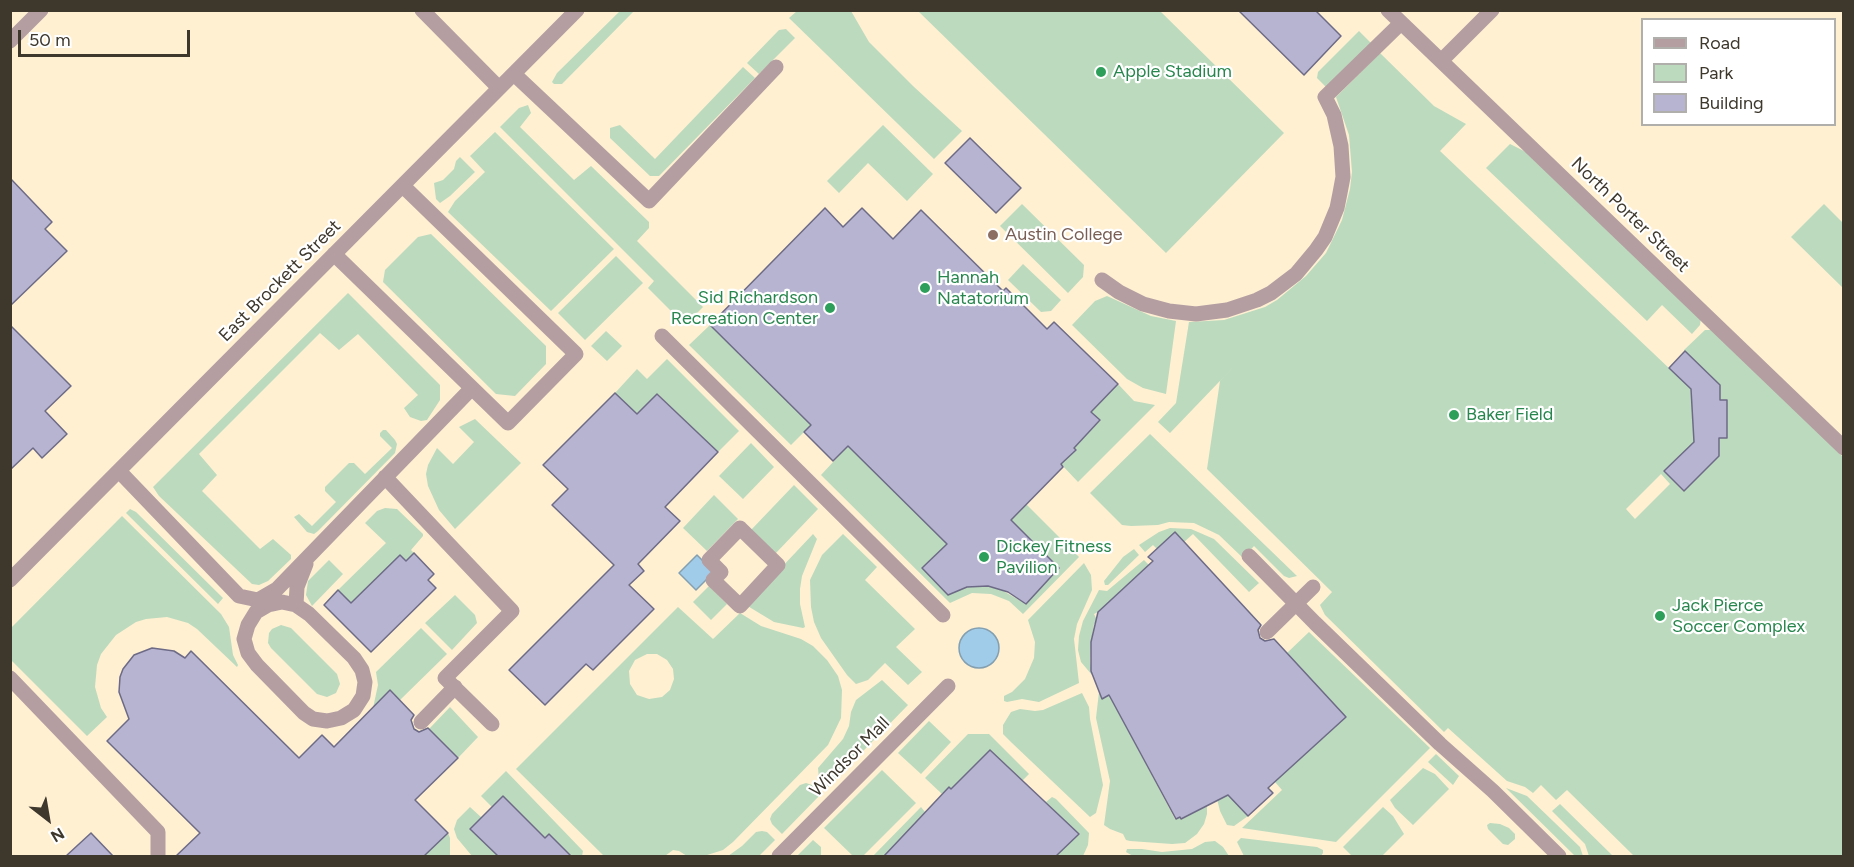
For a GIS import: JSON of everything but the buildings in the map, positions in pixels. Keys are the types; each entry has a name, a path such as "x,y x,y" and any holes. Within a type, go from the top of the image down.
{"street":[{"path":"10,41 41,10"},
{"path":"422,10 499,88"},
{"name":"East Brockett Street","path":"10,579 577,10"},
{"name":"North Porter Street","path":"1388,10 1844,448"},
{"path":"1441,61 1492,10"},
{"path":"1102,280 1143,304 1169,311 1196,314 1227,310 1250,303 1271,293 1296,274 1325,237 1340,193 1343,169 1341,146 1334,116 1325,97 1401,23"},
{"path":"514,74 649,201 776,67"},
{"path":"334,254 508,423 576,354 403,186"},
{"path":"663,336 943,615"},
{"path":"239,596 258,600 277,589 472,388"},
{"path":"119,471 239,596 245,606 248,625"},
{"path":"385,477 512,611 445,678 492,724"},
{"path":"740,528 778,565 740,606 712,580 721,572 709,560 740,528"},
{"path":"296,605 297,587 309,555"},
{"path":"1250,556 1559,856"},
{"path":"1267,632 1313,587"},
{"path":"282,602 296,605 309,614 354,658 362,670 365,682 363,696 354,710 341,718 327,722 313,719 304,713 248,653 244,639 248,625 256,612 268,605 282,602"},
{"path":"10,678 158,832 158,856"},
{"name":"Windsor Mall","path":"779,856 948,686"},
{"path":"422,722 455,687"}],"green space":[{"path":"620,11 634,11 562,84 554,84 552,82 557,73"},
{"path":"797,11 851,11 869,42 962,131 934,159 789,18"},
{"name":"Apple Stadium","path":"918,11 1160,11 1284,133 1166,253"},
{"path":"786,29 795,38 759,74 747,63 779,30"},
{"path":"1359,31 1371,43 1326,87 1317,78 1318,72"},
{"path":"1380,53 1434,106 1466,124 1440,151 1691,389 1694,442 1664,471 1683,491 1719,456 1719,438 1727,437 1727,400 1720,400 1720,385 1684,350 1705,330 1714,330 1843,457 1843,856 1634,856 1567,790 1556,800 1541,785 1533,793 1525,787 1507,781 1448,728 1444,732 1325,615 1320,605 1332,592 1207,469 1220,381 1241,359 1170,433 1158,422 1176,403 1189,322 1224,320 1265,307 1306,276 1326,253 1342,220 1352,172 1349,135 1336,97","holes":["1661,474 1670,484 1635,519 1626,509"]},
{"path":"743,67 755,78 659,176 650,176 610,138 610,128 620,125 655,159"},
{"path":"528,105 531,113 520,127 574,180 591,166 649,222 649,228 637,241 703,307 685,325 648,288 654,281 500,127 519,108"},
{"path":"883,125 933,174 907,201 868,163 839,193 827,181"},
{"path":"495,132 614,249 551,311 448,212 455,201 485,172 470,156"},
{"path":"1510,144 1534,156 1701,317 1700,325 1692,334 1662,305 1647,321 1486,168"},
{"path":"460,157 475,172 440,203 436,199 434,183 443,180 454,169"},
{"path":"1022,204 1084,265 1083,277 1068,293 1000,226"},
{"path":"1824,204 1843,223 1843,288 1791,237"},
{"path":"431,234 546,346 546,364 515,396 496,394 383,282 385,270 418,237"},
{"path":"616,256 643,283 585,340 558,313"},
{"path":"1023,264 1061,300 1051,311 1041,312 1008,280"},
{"path":"348,293 440,385 440,400 427,420 421,421 410,417 404,408 418,395 358,334 339,350 320,333 199,454 217,475 202,491 260,549 273,539 291,555 291,559 268,581 259,585 252,584 159,496 153,487"},
{"path":"1107,296 1151,316 1176,321 1166,394 1143,388 1127,379 1072,325 1095,301"},
{"path":"710,325 811,425 791,445 689,345"},
{"path":"606,331 622,346 607,361 591,346"},
{"path":"667,359 739,431 718,452 658,394 637,414 615,393 637,369 647,379"},
{"path":"1118,384 1134,401 1155,405 1078,482 1061,464 1100,421 1091,412"},
{"path":"475,419 521,463 455,529 439,510 428,486 426,474 437,448 453,464 474,442 459,427"},
{"path":"383,430 386,430 395,440 397,444 395,453 318,531 314,534 307,532 294,517 299,514 312,526 336,502 325,491 325,487 349,463 354,463 365,474 392,448 380,436"},
{"path":"1150,434 1297,576 1289,578 1284,576 1254,546 1243,558 1219,535 1194,523 1122,525 1090,493"},
{"path":"751,443 774,467 743,499 719,476"},
{"path":"848,446 947,544 922,568 958,589 977,585 998,588 1026,604 1059,568 1008,517 1023,501 1079,557 1023,614 1009,601 991,594 972,593 950,603 821,475"},
{"path":"794,485 818,509 775,554 751,530"},
{"path":"714,495 738,519 707,551 683,528"},
{"path":"385,508 397,509 423,536 411,550 414,553 406,561 400,555 351,603 338,590 386,543 365,523 377,511"},
{"path":"130,509 136,512 223,598 218,604 126,513"},
{"path":"122,516 221,614 229,627 233,655 238,665 237,667 188,623 167,617 136,622 116,635 101,654 97,665 95,687 101,708 107,717 87,736 11,660 11,628"},
{"path":"1170,528 1191,529 1214,539 1259,583 1249,592 1193,534 1184,542 1157,549 1153,545 1145,552 1139,545"},
{"path":"813,534 817,539 802,576 800,589 800,604 805,627 774,622 746,605"},
{"path":"843,534 877,567 865,580 915,629 896,647 922,672 908,685 885,663 868,680 856,684 821,638 814,622 810,580 822,555"},
{"path":"1134,549 1139,555 1108,585 1105,585 1104,581 1123,557"},
{"path":"329,560 343,574 312,606 306,595 308,581"},
{"path":"1144,560 1149,565 1102,610 1094,614 1098,622 1094,624 1091,642 1092,675 1081,662 1078,650 1083,621 1099,590 1107,591"},
{"path":"1084,563 1091,575 1092,590 1077,624 1074,639 1079,683 1039,702 1022,699 1004,701 1004,696 1012,692 1025,679 1034,658 1035,642 1028,620"},
{"path":"709,586 727,604 711,620 693,602"},
{"path":"455,595 475,615 477,623 452,650 425,623"},
{"path":"678,607 713,639 740,613 761,626 801,639 813,646 827,660 838,676 842,690 841,718 828,745 733,842 723,850 704,856 687,856 673,850 665,856 604,856 516,769","holes":["647,654 657,654 667,660 673,669 674,679 670,690 662,697 649,699 637,695 630,684 629,671 635,660"]},
{"path":"281,625 291,628 337,674 340,684 336,693 327,697 317,694 271,648 268,643 269,633"},
{"path":"421,628 447,654 400,700 390,691 373,708 378,685 376,672"},
{"path":"1309,632 1430,748 1336,842 1242,828 1282,790 1275,782 1287,653"},
{"path":"882,680 908,705 828,787 819,779 818,768 843,739 856,700"},
{"path":"1099,692 1102,698 1109,695 1175,819 1180,817 1182,819 1204,807 1207,802 1204,824 1197,834 1185,843 1130,841 1126,840 1123,834 1104,825 1110,781 1096,718"},
{"path":"1082,693 1089,707 1103,785 1096,813 1090,817 1003,734 1003,725 1011,712 1020,709 1043,710"},
{"path":"450,707 478,737 458,758 429,729"},
{"path":"929,721 951,742 921,774 898,753"},
{"path":"968,734 989,734 1029,774 1022,781 990,750 951,789 942,794 925,778"},
{"path":"1436,754 1459,776 1453,785 1428,762"},
{"path":"1423,768 1435,774 1449,789 1413,825 1390,800"},
{"path":"882,770 916,803 863,856 853,856 824,828"},
{"path":"506,771 583,851 582,856 571,856 549,835 545,838 504,797 492,807 481,796"},
{"path":"1220,782 1248,816 1234,826 1227,825 1220,811 1216,795"},
{"path":"806,783 812,785 821,794 782,834 772,824 770,819 772,814 800,785"},
{"path":"1506,788 1527,796 1580,847 1583,856 1575,856"},
{"path":"1052,797 1089,833 1088,845 1083,856 1056,856 1078,834 1046,802"},
{"path":"1560,804 1613,856 1589,856 1585,844 1552,811"},
{"path":"470,807 482,818 471,829 498,856 472,856 457,838 454,829 457,820"},
{"path":"921,807 925,812 919,818 920,820 884,856 873,856"},
{"path":"1383,807 1393,816 1404,834 1382,856 1352,856 1343,847"},
{"path":"1490,823 1509,828 1515,834 1515,839 1508,845 1503,844 1488,829 1487,825"},
{"path":"756,832 767,832 775,840 759,856 728,856"},
{"path":"448,833 450,856 424,856"},
{"path":"1241,838 1317,847 1323,850 1323,853 1321,856 1244,856 1237,842"},
{"path":"813,840 821,847 821,856 797,856"},
{"path":"1215,841 1229,856 1133,856 1126,852 1127,849 1162,852 1192,849 1205,842"}],"water":[{"path":"697,555 714,572 696,590 679,573"},
{"path":"979,628 987,629 993,634 998,640 998,656 993,662 987,667 979,668 971,667 965,662 960,656 959,648 960,640 965,634 971,629"}],"place":[{"name":"Apple Stadium","path":"1101,72"},
{"name":"Austin College","path":"993,235"},
{"name":"Hannah Natatorium","path":"925,288"},
{"name":"Sid Richardson Recreation Center","path":"830,308"},
{"name":"Baker Field","path":"1454,415"},
{"name":"Dickey Fitness Pavilion","path":"984,557"},
{"name":"Jack Pierce Soccer Complex","path":"1660,616"}]}
